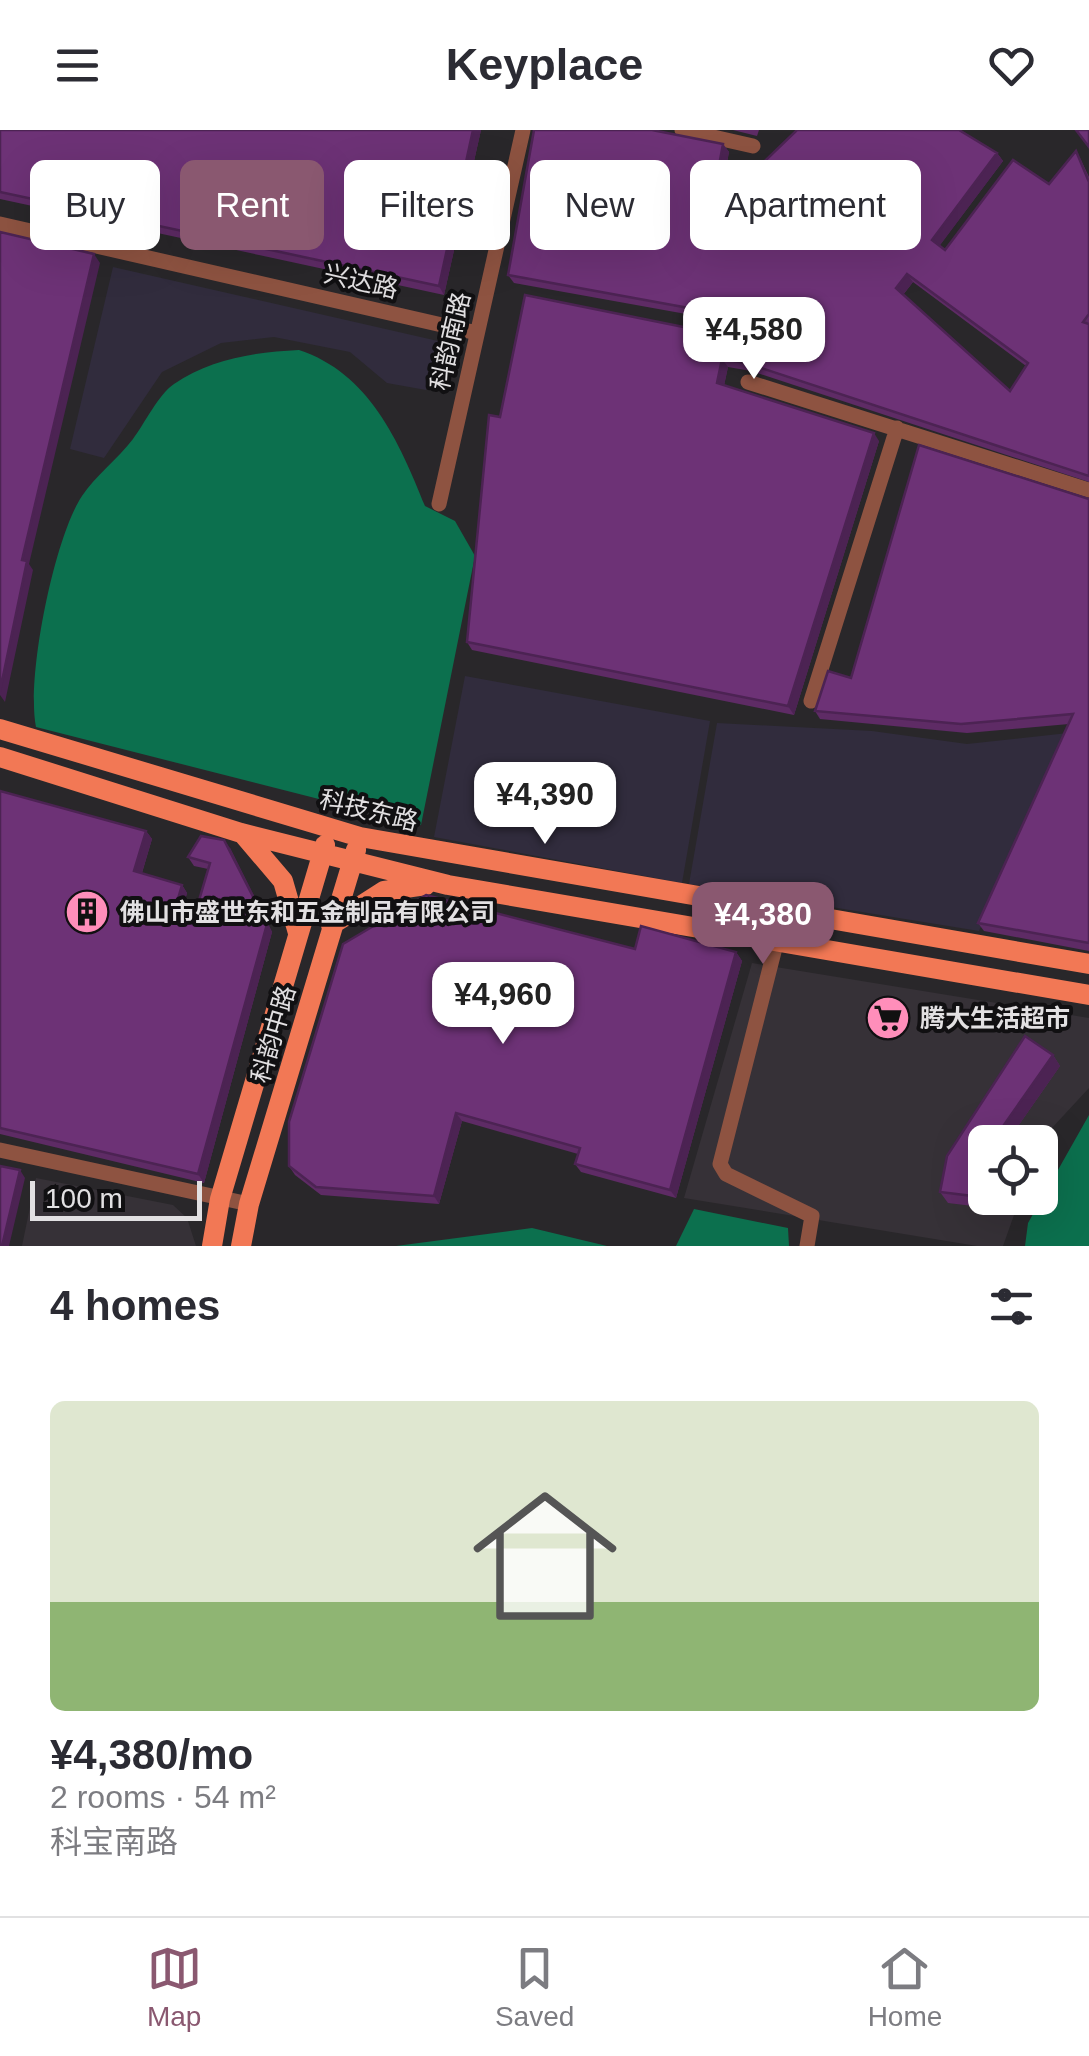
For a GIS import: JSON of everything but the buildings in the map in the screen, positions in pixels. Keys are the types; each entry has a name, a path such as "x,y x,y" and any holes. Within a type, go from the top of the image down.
{"main road":[{"name":"科技东路","path":"0,728 360,838 1089,964"},
{"path":"0,758 242,833 448,884 776,944 1089,995"},
{"path":"212,1246 220,1199 331,829"},
{"path":"242,833 283,881 298,936"},
{"name":"科韵中路","path":"241,1246 249,1204 360,838"},
{"path":"331,926 384,890 448,884"}],"street":[{"name":"科韵南路","path":"438,504 522,130"},
{"path":"693,131 753,146"},
{"name":"兴达路","path":"0,224 477,334"},
{"path":"748,382 1089,490"},
{"path":"811,701 897,428"},
{"path":"776,944 720,1164 726,1174 812,1216 807,1246"},
{"path":"0,1150 249,1204"}],"shaded area":[{"path":"113,267 438,341 426,390 387,383 350,352 274,337 221,343 162,372 104,458 70,449"},
{"path":"465,676 710,721 682,883 434,837"},
{"path":"717,723 872,731 967,744 1068,733 979,931 689,884"},
{"path":"752,963 1089,1018 1089,1088 1055,1125 968,1125 968,1215 1014,1215 1003,1246 977,1246 684,1198"},
{"path":"36,1178 173,1205 187,1218 196,1246 22,1246"}],"green space":[{"path":"299,350 345,375 363,392 392,434 425,506 455,521 475,556 421,825 36,727 35,676 45,609 62,543 82,496 127,446 174,384 203,368 234,358"},
{"path":"1089,1115 1089,1246 1025,1246 1033,1215 1058,1215 1058,1170"},
{"path":"694,1209 788,1228 789,1246 676,1246"},
{"path":"532,1228 607,1246 396,1246"}],"place":[{"name":"佛山市盛世东和五金制品有限公司","path":"87,912"},
{"name":"腾大生活超市","path":"888,1018"}]}
